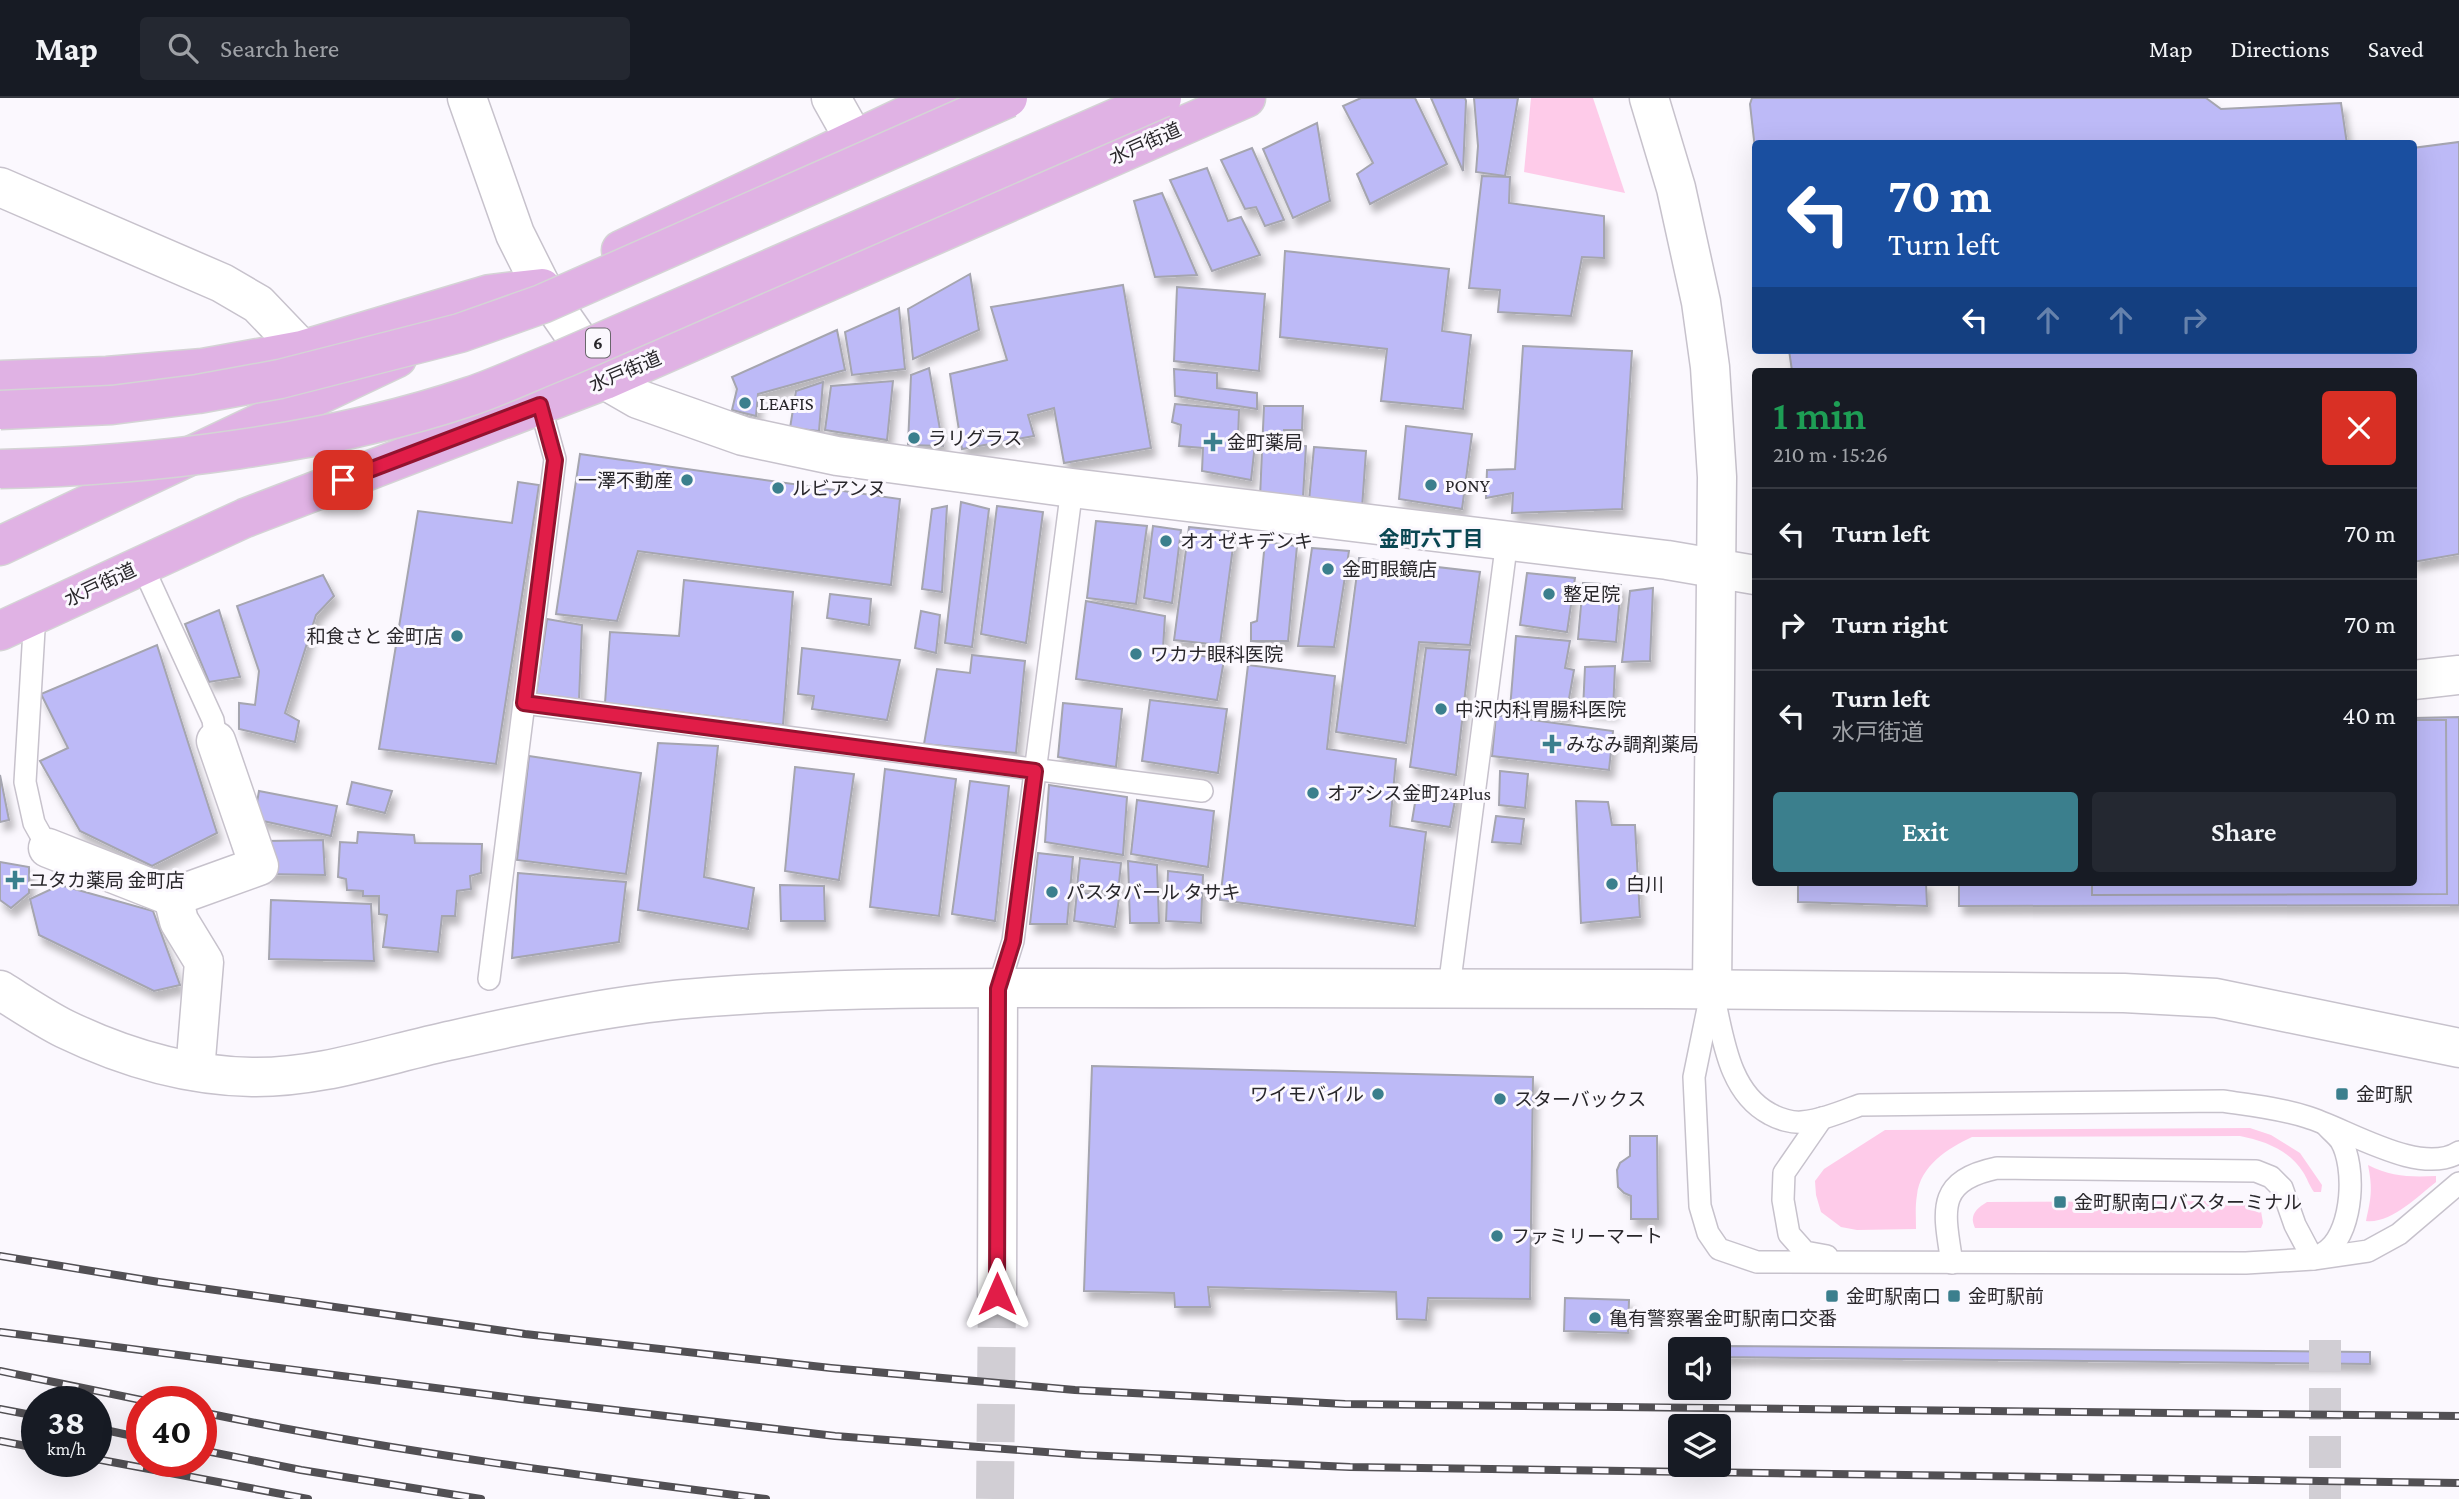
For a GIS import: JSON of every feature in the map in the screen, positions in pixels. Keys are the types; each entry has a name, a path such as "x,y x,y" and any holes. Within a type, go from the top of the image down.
{"highway":[{"path":"0,546 943,98"},
{"path":"0,410 112,405 198,394 280,379 460,333 542,304 1008,98"},
{"name":"水戸街道","path":"0,468 135,460 247,447 362,426 471,396 565,358 1162,98"},
{"name":"水戸街道","path":"0,631 18,614 142,565 245,518 605,380 1246,98"},
{"path":"0,380 107,376 203,368 302,350 490,295 541,288"}],"street":[{"path":"467,98 514,234 541,288 605,380 638,399 743,436 837,456 1072,488 1667,559 1752,575"},
{"path":"831,98 854,139"},
{"path":"1649,98 1676,188 1701,302 1710,367 1717,477 1712,989"},
{"path":"0,187 222,283 258,304 302,350"},
{"path":"2417,680 2459,675"},
{"path":"48,848 173,897 259,866 216,741"},
{"path":"173,897 179,921 204,962 195,1071"},
{"path":"0,990 64,1028 149,1062 195,1071 253,1077 340,1069 450,1040 580,1014 704,997 998,989 1449,988 2124,993 2216,998 2459,1048"},
{"path":"997,1294 998,989"}],"lane":[{"path":"489,979 555,460 540,405"},
{"path":"998,989 1013,941 1072,488"},
{"path":"1449,988 1507,540"},
{"path":"142,565 214,720 216,741"},
{"path":"18,614 25,782 34,823 48,848"},
{"path":"524,703 1202,791"},
{"path":"1712,989 1732,1068 1743,1090 1759,1108 1777,1118 1799,1123 1860,1105 2188,1100 2262,1106 2306,1116 2410,1157 2434,1160 2452,1157 2459,1152"},
{"path":"1712,989 1694,1077 1700,1206 1708,1233 1719,1249 1757,1262 2246,1263 2313,1259 2368,1251 2399,1234 2459,1183"},
{"path":"1822,1118 1784,1173 1783,1200 1789,1234 1805,1252 1864,1262"},
{"path":"2313,1259 2330,1249 2339,1235 2351,1193 2349,1168 2340,1141 2324,1123"},
{"path":"1952,1263 1947,1227 1948,1198 1957,1184 1975,1173 1997,1168 2256,1171 2271,1177 2282,1188 2295,1225 2313,1259"}],"shaded area":[{"path":"1531,98 1593,98 1625,193 1524,172"},
{"path":"2250,1128 2271,1135 2300,1153 2322,1185 2321,1192 2314,1192 2297,1164 2284,1152 2240,1136 1972,1137 1937,1159 1923,1175 1916,1199 1916,1229 1857,1230 1841,1227 1821,1212 1816,1195 1815,1181 1824,1169 1885,1130"},
{"path":"2368,1165 2401,1175 2436,1176 2436,1182 2394,1214 2375,1221 2366,1221 2371,1194"},
{"path":"2247,1201 2261,1211 2261,1228 1975,1228 1973,1219 1977,1210 1987,1202"}],"building":[{"path":"1361,98 1415,98 1447,164 1370,204 1357,174 1373,163 1343,106"},
{"path":"1431,98 1465,98 1463,171"},
{"path":"1474,98 1518,98 1505,176 1476,172 1478,146"},
{"path":"1752,98 2206,98 2221,109 2341,103 2346,140 1754,140 1750,104"},
{"path":"1317,123 1330,201 1293,218 1263,149"},
{"path":"2459,142 2459,554 2417,561 2417,368 1792,368 1790,354 2417,354 2417,147"},
{"path":"1252,148 1284,220 1265,226 1256,207 1245,209 1221,160"},
{"path":"1207,168 1228,221 1241,217 1260,255 1212,271 1170,180"},
{"path":"1482,176 1510,177 1509,203 1604,216 1604,258 1582,257 1571,316 1498,312 1500,290 1469,288"},
{"path":"1162,193 1197,275 1155,277 1134,201"},
{"path":"1285,251 1449,269 1442,331 1471,335 1463,409 1381,401 1387,349 1280,337"},
{"path":"970,274 979,330 913,359 908,309"},
{"path":"1123,285 1151,448 1064,463 1054,408 1028,415 1034,436 962,449 950,374 1007,360 991,307"},
{"path":"1177,287 1265,294 1259,371 1174,361"},
{"path":"899,308 905,369 852,375 845,332"},
{"path":"837,330 845,370 758,394 756,416 732,410 737,389 732,377"},
{"path":"1523,346 1632,351 1622,509 1512,513 1513,493 1486,498 1487,470 1515,469"},
{"path":"929,368 943,446 908,445 911,375"},
{"path":"1174,369 1217,373 1217,388 1257,393 1257,409 1175,396"},
{"path":"893,381 887,440 825,430 831,386"},
{"path":"823,382 819,431 790,428 796,391"},
{"name":"金町薬局","path":"1175,404 1239,410 1238,439 1255,444 1251,480 1202,471 1203,448 1179,446 1181,425 1172,422"},
{"path":"1264,406 1303,406 1302,430 1284,430 1283,443 1306,446 1303,497 1260,497"},
{"path":"1406,426 1472,434 1462,509 1399,499"},
{"path":"1314,447 1366,451 1362,508 1309,501"},
{"path":"580,454 900,499 891,585 638,551 617,621 556,614"},
{"name":"和食さと 金町店","path":"518,482 539,485 496,764 379,749 418,511 512,523"},
{"path":"961,502 989,509 972,647 945,643"},
{"path":"947,506 942,592 922,589 932,509"},
{"path":"997,506 1043,512 1026,643 981,634"},
{"path":"1096,521 1147,526 1136,604 1087,598"},
{"path":"1153,526 1181,530 1172,603 1144,598"},
{"path":"1189,527 1235,532 1220,645 1174,640"},
{"path":"1265,542 1297,546 1288,641 1251,641 1251,623 1257,621"},
{"path":"1312,548 1349,551 1334,647 1298,646"},
{"path":"1359,558 1480,572 1470,645 1419,642 1406,743 1336,732"},
{"path":"1527,573 1575,578 1567,632 1520,625"},
{"path":"323,575 334,596 316,615 285,713 299,721 295,742 239,729 239,703 255,705 259,671 237,606"},
{"path":"684,580 793,592 783,725 605,703 610,632 679,636"},
{"path":"1583,583 1621,585 1616,642 1578,639"},
{"path":"1653,588 1650,661 1622,662 1630,591"},
{"path":"830,594 871,599 869,625 827,618"},
{"name":"ワカナ眼科医院","path":"1086,601 1165,616 1163,649 1224,660 1217,700 1076,679"},
{"path":"219,610 240,677 209,682 185,624"},
{"path":"921,611 940,615 936,653 915,648"},
{"path":"547,619 582,625 579,700 536,695"},
{"path":"1516,636 1570,641 1565,668 1574,670 1566,716 1510,709"},
{"path":"157,645 217,833 152,866 80,831 40,761 68,748 41,694"},
{"path":"802,648 900,660 887,720 812,709 814,696 798,694"},
{"name":"中沢内科胃腸科医院","path":"1426,648 1470,650 1456,775 1410,767"},
{"path":"972,655 1025,661 1016,753 924,744 937,669 970,673"},
{"name":"オアシス金町24Plus","path":"1248,665 1335,676 1327,749 1396,759 1390,826 1426,832 1415,926 1220,900"},
{"path":"1615,666 1613,712 1583,709 1585,667"},
{"path":"1150,700 1227,709 1218,773 1142,761"},
{"path":"1063,703 1122,709 1116,767 1058,757"},
{"name":"みなみ調剤薬局","path":"1496,715 1613,731 1609,770 1492,756"},
{"path":"2459,717 2459,905 1959,906 1959,886 2417,886 2417,718"},
{"path":"2417,720 2446,720 2447,894 2092,895 2092,886 2417,886"},
{"path":"658,743 718,746 704,877 754,888 748,929 638,910"},
{"path":"529,756 641,773 626,874 517,860"},
{"path":"795,767 854,774 839,880 785,871"},
{"path":"885,769 956,779 939,916 870,907"},
{"path":"1500,771 1528,774 1525,808 1499,805"},
{"path":"0,775 9,820 0,822"},
{"path":"970,781 1009,786 995,921 952,914"},
{"path":"352,782 392,791 385,813 347,804"},
{"path":"1049,785 1127,797 1123,855 1045,842"},
{"path":"1418,785 1457,790 1450,827 1412,821"},
{"path":"259,791 337,806 331,836 254,819"},
{"path":"1137,800 1214,811 1208,867 1131,854"},
{"path":"1576,801 1608,802 1612,825 1635,825 1640,917 1581,923"},
{"path":"1496,816 1524,819 1521,844 1492,842"},
{"path":"358,832 414,835 415,843 482,844 481,873 470,876 471,889 457,891 455,916 442,916 438,952 383,947 387,915 379,914 379,896 363,896 363,891 347,890 346,879 338,877 340,842 357,843"},
{"path":"323,840 325,875 265,874 266,841"},
{"path":"1038,853 1073,857 1067,924 1030,924"},
{"path":"1080,858 1121,863 1118,893 1077,887"},
{"path":"1128,861 1157,865 1159,923 1130,923"},
{"name":"ユタカ薬局 金町店","path":"0,862 29,867 29,893 11,908 0,900"},
{"path":"1168,871 1203,875 1201,923 1166,921"},
{"path":"518,873 626,882 619,942 512,958"},
{"path":"60,885 153,911 180,985 154,991 39,935 30,899"},
{"path":"780,885 824,886 825,921 781,921"},
{"path":"1798,886 1926,886 1927,906 1798,902"},
{"path":"1077,892 1119,898 1115,927 1074,921"},
{"path":"271,900 371,904 374,961 269,959"},
{"path":"1092,1066 1533,1077 1530,1299 1428,1298 1426,1320 1397,1319 1396,1292 1208,1287 1210,1307 1175,1307 1174,1293 1084,1291"},
{"path":"1630,1136 1657,1136 1658,1219 1631,1219 1631,1196 1618,1187 1617,1170 1620,1163 1630,1156"},
{"path":"1565,1298 1629,1300 1628,1333 1564,1331"},
{"path":"1731,1346 2370,1352 2370,1364 1731,1357"}],"tunnel":[{"path":"995,1499 997,1294"},
{"path":"2325,1340 2325,1499"}],"railway":[{"path":"0,1256 159,1282 525,1334 831,1368 1075,1390 1345,1404 2459,1416"},
{"path":"0,1332 835,1436 1085,1455 1350,1467 2459,1483"},
{"path":"0,1371 126,1397"},
{"path":"0,1409 21,1413"},
{"path":"217,1415 412,1450 766,1499"},
{"path":"112,1431 126,1435"},
{"path":"0,1441 21,1445"},
{"path":"217,1453 301,1470 481,1499"},
{"path":"112,1462 308,1499"}],"place":[{"name":"LEAFIS","path":"745,403"},
{"name":"ラリグラス","path":"914,438"},
{"name":"金町薬局","path":"1213,442"},
{"name":"一澤不動産","path":"687,480"},
{"name":"PONY","path":"1431,485"},
{"name":"ルビアンヌ","path":"778,488"},
{"name":"オオゼキデンキ","path":"1166,541"},
{"name":"金町眼鏡店","path":"1328,569"},
{"name":"整足院","path":"1549,594"},
{"name":"和食さと 金町店","path":"457,636"},
{"name":"ワカナ眼科医院","path":"1136,654"},
{"name":"中沢内科胃腸科医院","path":"1441,709"},
{"name":"みなみ調剤薬局","path":"1552,744"},
{"name":"オアシス金町24Plus","path":"1313,793"},
{"name":"ユタカ薬局 金町店","path":"15,880"},
{"name":"白川","path":"1612,884"},
{"name":"パスタバール タサキ","path":"1052,892"},
{"name":"ワイモバイル","path":"1378,1094"},
{"name":"金町駅","path":"2342,1094"},
{"name":"スターバックス","path":"1500,1099"},
{"name":"金町駅南口バスターミナル","path":"2060,1202"},
{"name":"ファミリーマート","path":"1497,1236"},
{"name":"金町駅南口","path":"1832,1296"},
{"name":"金町駅前","path":"1954,1296"},
{"name":"亀有警察署金町駅南口交番","path":"1595,1318"}],"district":[{"name":"金町六丁目","path":"1431,539"}],"route":[{"path":"343,480 540,405 555,460 524,703 1035,771 1013,941 998,989 997,1294"}]}
